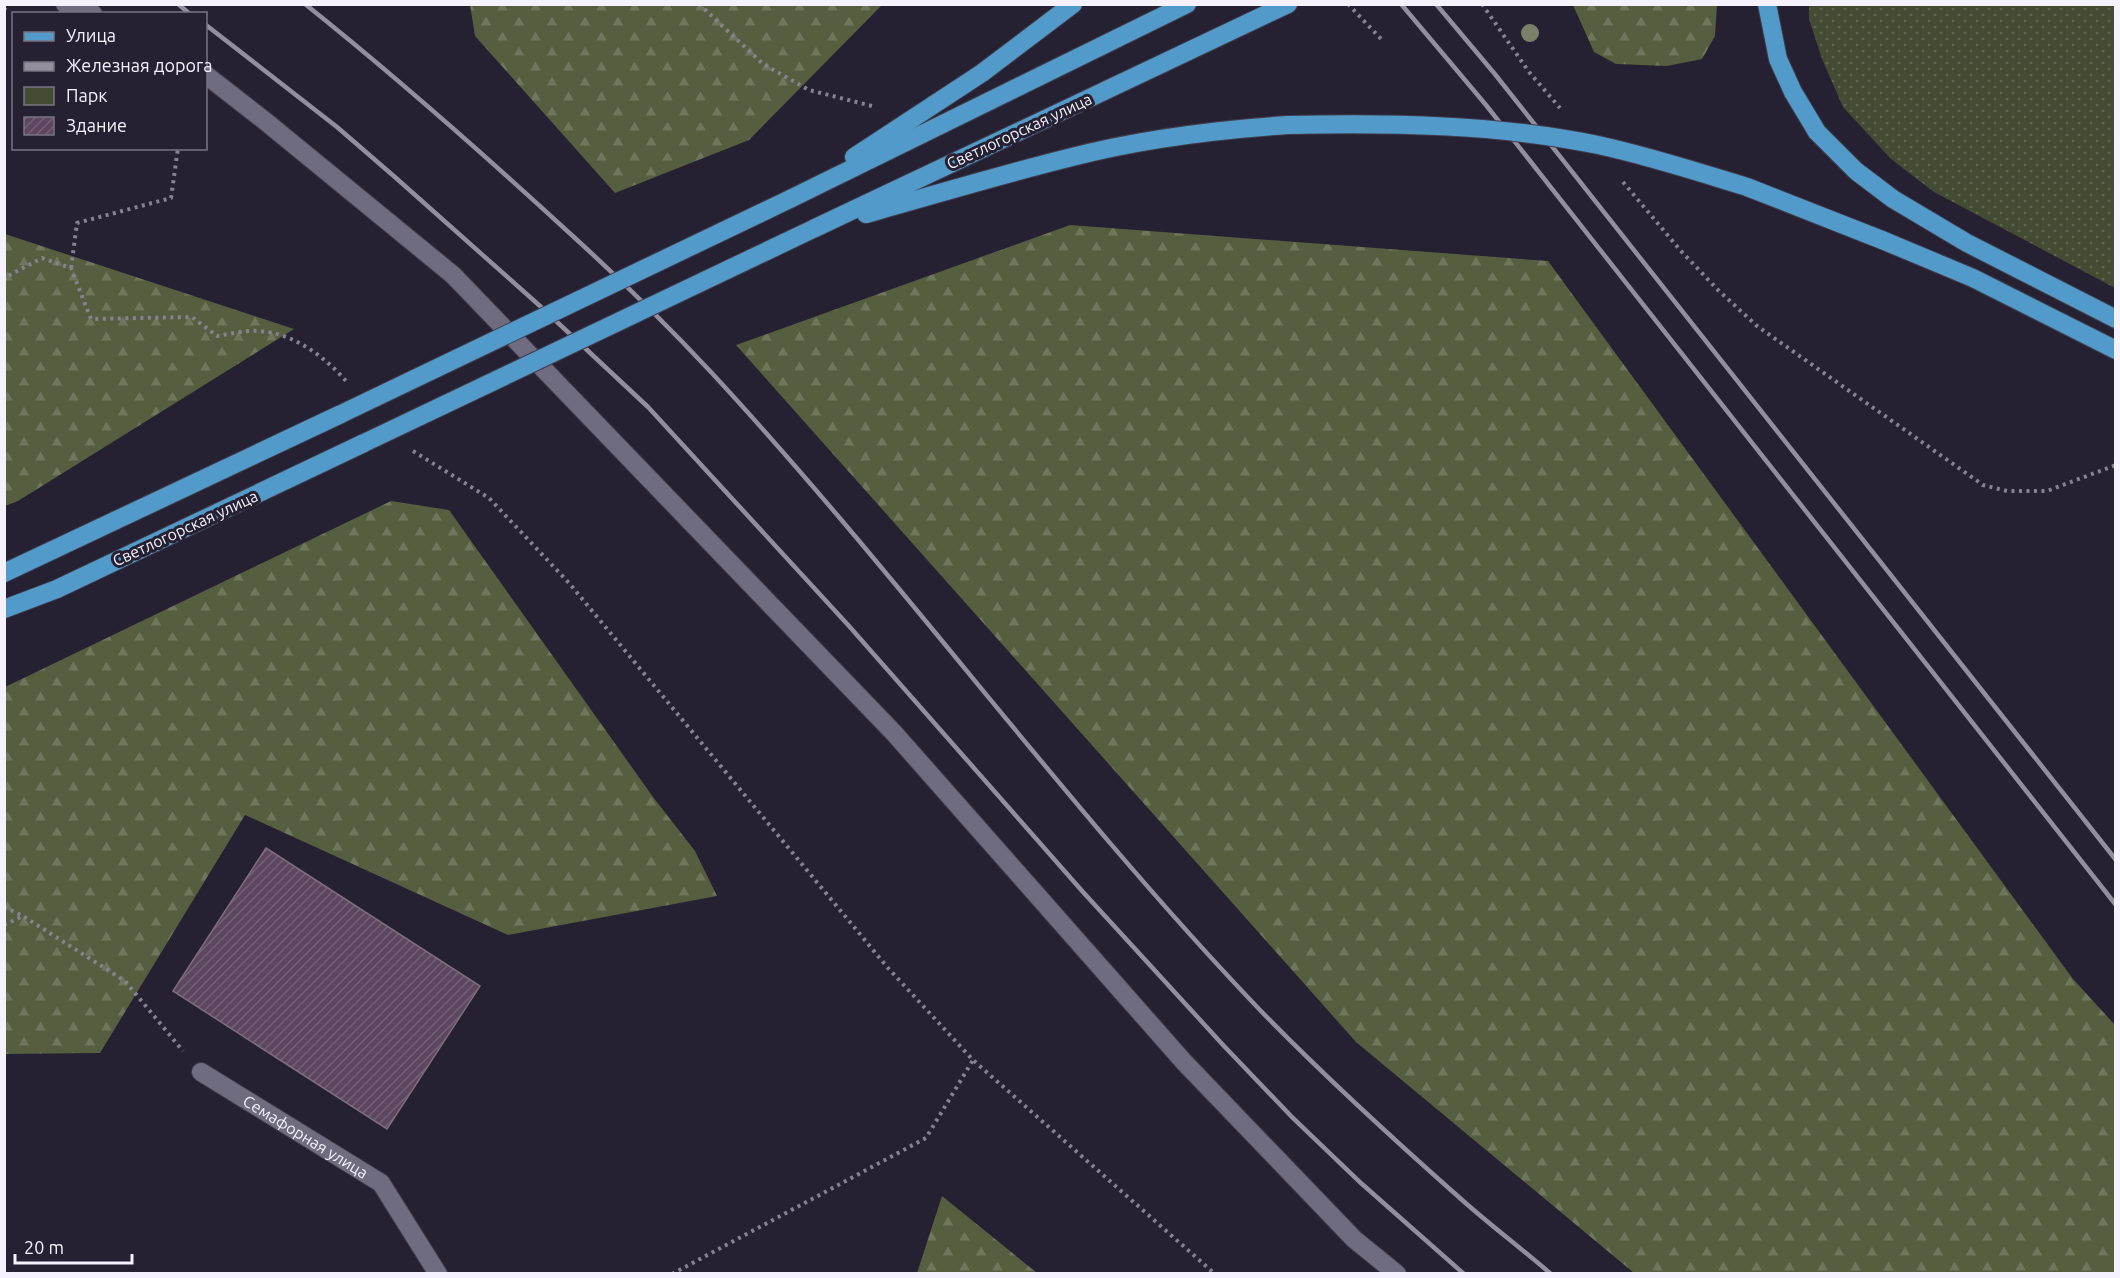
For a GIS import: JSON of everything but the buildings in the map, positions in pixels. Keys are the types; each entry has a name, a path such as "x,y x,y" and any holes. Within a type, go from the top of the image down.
{"main road":[{"path":"790,199 982,73 1073,4"},
{"path":"4,573 790,199 1187,4"},
{"name":"Светлогорская улица","path":"4,609 57,589 1288,4"},
{"path":"1767,4 1778,59 1793,92 1817,132 1856,171 1893,199 1967,243 2115,319"},
{"path":"813,229 1070,157 1172,137 1288,125 1420,125 1537,135 1647,156 1747,187 1972,278 2115,350"}],"street":[{"path":"207,76 453,275 894,733 1184,1062 1354,1239 1396,1274"},
{"name":"Семафорная улица","path":"201,1072 381,1183 438,1274"}],"path":[{"path":"4,10 8,4"},
{"path":"699,4 763,64 809,90 880,108"},
{"path":"1348,4 1382,40"},
{"path":"1482,4 1529,72 1567,117"},
{"path":"178,150 171,198 77,223 71,268 91,319 192,317 216,336 258,331 294,339 333,365"},
{"path":"1621,180 1689,259 1757,326 1983,485 2007,491 2047,490 2115,465"},
{"path":"4,281 6,277 42,258 71,268"},
{"path":"489,498 569,583 888,968 973,1060 1215,1274"},
{"path":"4,908 23,916 125,981 201,1072"},
{"path":"4,925 23,916"},
{"path":"672,1274 926,1138 973,1060"}],"green space":[{"path":"470,4 882,5 749,140 615,193 475,36"},
{"path":"1573,5 1717,5 1715,36 1702,59 1667,66 1616,64 1594,52"},
{"path":"1809,5 2115,5 2115,288 1934,192 1891,159 1843,107 1822,59 1809,19"},
{"path":"1070,225 1548,261 2073,979 2115,1025 2115,1273 1634,1273 1356,1042 736,345"},
{"path":"5,234 294,329 18,501 5,506"},
{"path":"391,501 449,510 653,797 695,851 717,896 508,935 245,815 100,1053 5,1054 5,687"},
{"path":"942,1196 1037,1273 917,1273"}],"railway":[{"path":"178,4 188,12"},
{"path":"305,4 409,90 510,179 610,271 677,337 780,449 1118,853 1259,1009 1409,1153 1551,1274"},
{"path":"1401,4 1486,105 2116,905"},
{"path":"1436,4 1494,73 2116,860"},
{"path":"207,26 337,127 396,178 540,306 648,407 849,626 1083,892 1224,1046 1291,1116 1362,1184 1464,1274"}]}
